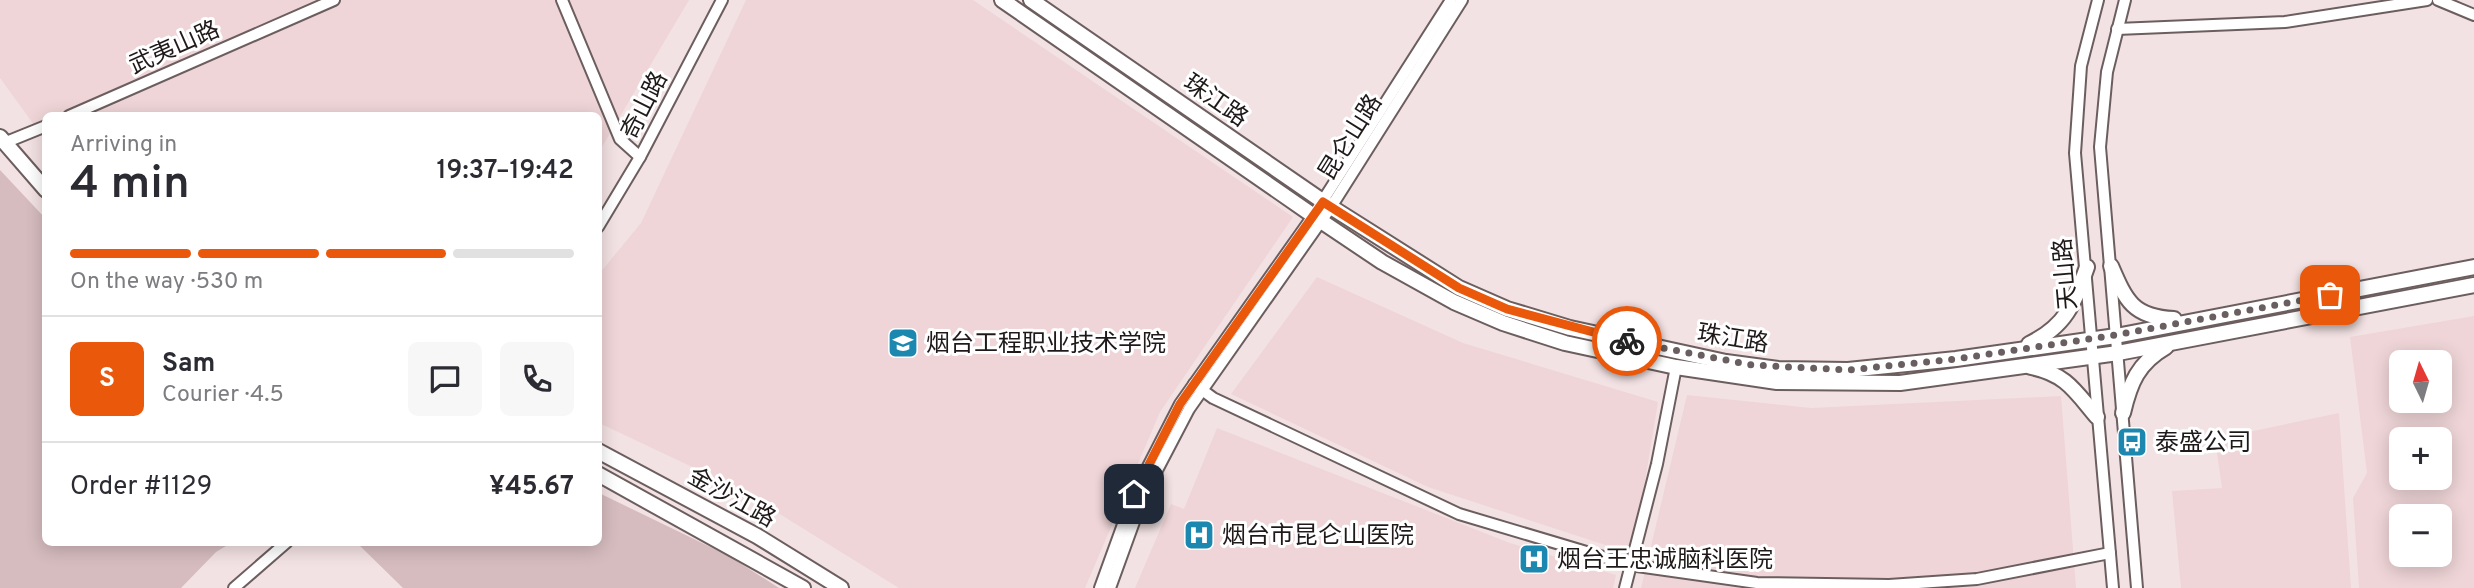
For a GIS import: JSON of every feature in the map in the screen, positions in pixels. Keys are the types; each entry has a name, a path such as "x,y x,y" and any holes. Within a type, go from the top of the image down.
{"main road":[{"path":"1002,0 1317,219 1430,289 1503,323 1565,343 1676,367 1777,382 1845,385 1900,383 2118,353 2474,285"},
{"name":"珠江路","path":"1031,0 1327,205 1459,288 1507,309 1570,328 1685,354 1779,369 1848,370 2116,335 2474,267"},
{"path":"2,140 42,185"},
{"path":"2111,266 2123,294 2142,313 2158,318 2211,318"},
{"path":"2018,349 2042,338 2069,313 2087,267"},
{"path":"2123,413 2137,372 2148,358 2177,341"},
{"path":"2019,365 2052,371 2067,381 2097,416"},
{"name":"金沙江路","path":"602,453 757,536 841,588"},
{"name":"金沙江路","path":"602,476 803,588"}],"street":[{"name":"武夷山路","path":"78,112 334,0"},
{"path":"562,0 620,139 640,157"},
{"name":"奇山路","path":"602,220 640,157 722,0"},
{"name":"昆仑山路","path":"1327,205 1451,0"},
{"name":"昆仑山路","path":"1100,588 1134,494 1180,404 1327,205 1462,0"},
{"name":"天山路","path":"2098,0 2081,66 2075,153 2113,588"},
{"name":"天山路","path":"2124,0 2107,72 2100,147 2137,588"},
{"path":"2117,29 2285,22 2427,0"},
{"path":"2438,0 2474,15"},
{"path":"2,140 42,126"},
{"name":"昆仑山路","path":"1110,588 1143,497 1188,409 1317,219"},
{"path":"1625,588 1657,464 1676,367"},
{"path":"1195,384 1213,398 1459,514 1630,565 1757,583 1889,585 1977,579 2110,553"},
{"path":"234,588 282,546"}],"shaded area":[{"path":"0,0 689,0 602,147 602,112 42,112 42,136 0,78"},
{"name":"烟台工程职业技术学院","path":"746,0 973,0 1293,217 1160,412 1085,588 899,588 741,490 602,424 602,270 641,223"},
{"path":"0,170 42,215 42,546 226,546 216,552 181,588 0,588"},
{"path":"1317,277 1463,343 1658,402 1633,554 1428,487 1231,394"},
{"path":"2474,316 2474,588 2359,588 2353,498 2367,473 2350,337"},
{"path":"1687,395 1811,408 2061,396 2076,588 1641,588"},
{"path":"2339,413 2351,588 2181,588 2172,491 2222,488 2215,439"},
{"path":"1217,428 1510,543 1616,575 1613,588 1135,588 1171,504 1184,509"},
{"path":"602,494 729,556 779,588 403,588 360,546 602,546"}],"way so far":[{"path":"1627,341 1726,362 1779,369 1848,370 1956,359 2116,335 2330,295"}],"place":[{"name":"烟台工程职业技术学院","path":"903,343"},
{"name":"泰盛公司","path":"2132,442"},
{"name":"烟台市昆仑山医院","path":"1199,535"},
{"name":"烟台王忠诚脑科医院","path":"1534,559"}],"route":[{"path":"1134,494 1180,404 1323,202 1390,247 1459,288 1507,309 1570,328 1627,341"}]}
